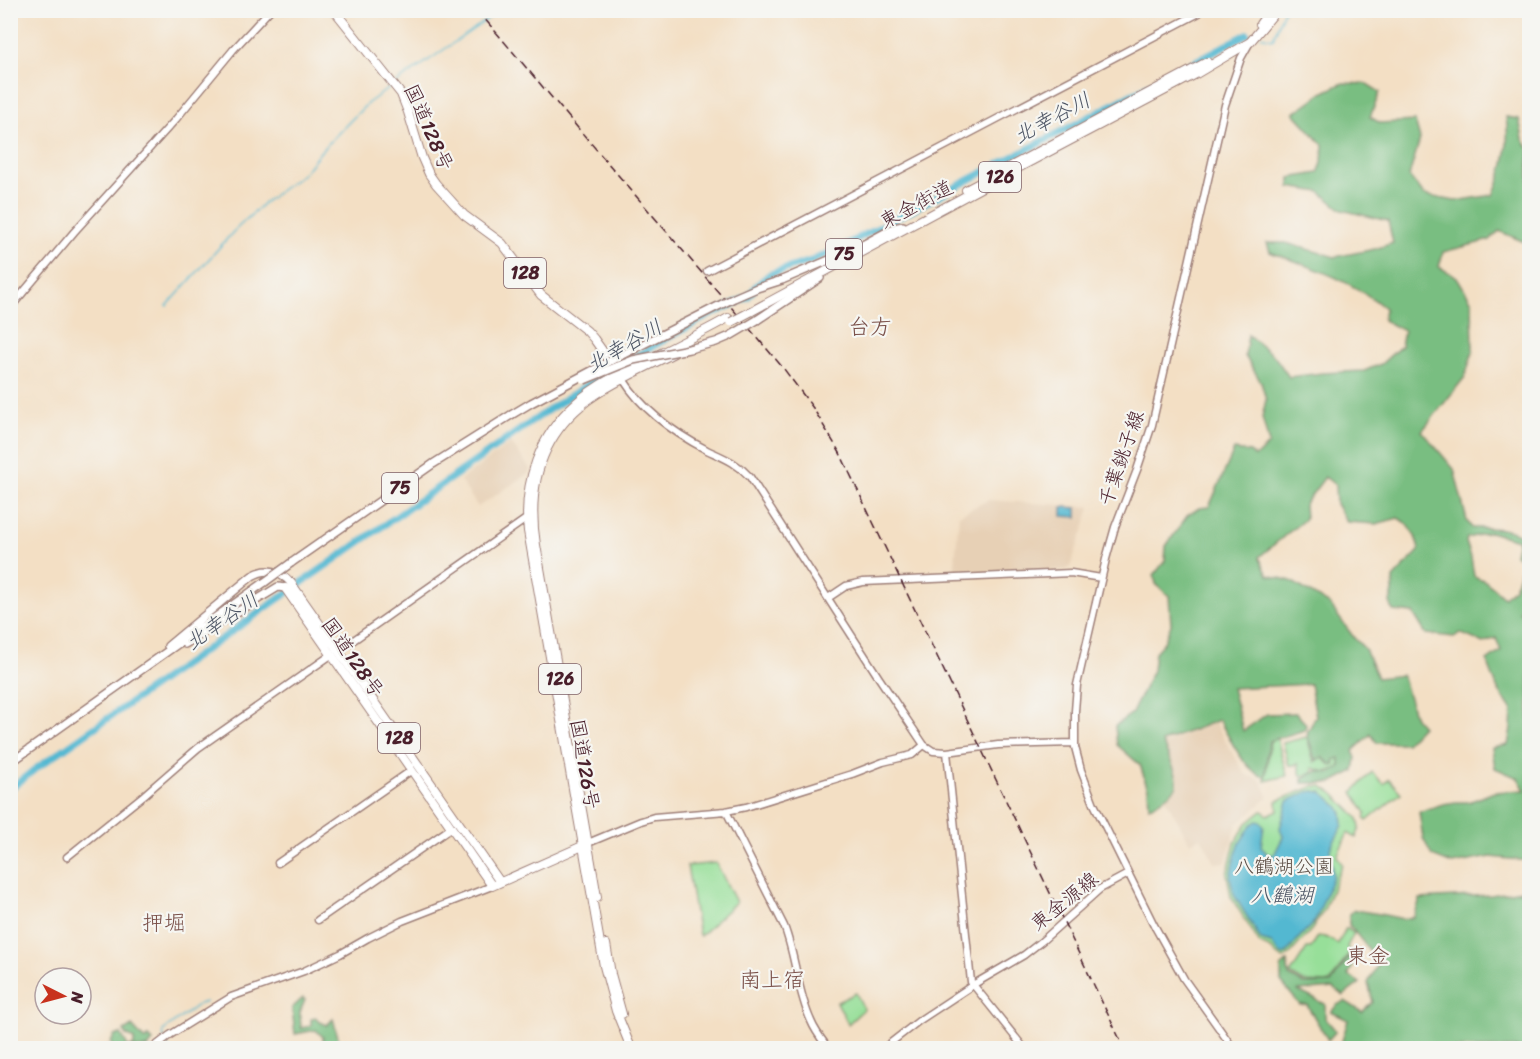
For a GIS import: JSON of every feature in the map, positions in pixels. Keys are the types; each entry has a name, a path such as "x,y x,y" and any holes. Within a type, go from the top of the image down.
{"highway":[{"name":"国道128号","path":"334,10 401,94 422,158 436,184 464,215 502,243 541,295 587,331 621,377"},
{"name":"東金街道","path":"621,377 828,270 1196,74 1232,51 1252,34 1270,10"},
{"name":"東金街道","path":"749,310 984,180 1250,42 1278,10"},
{"name":"国道126号","path":"621,377 577,401 556,424 543,445 531,475 526,519 611,974 622,1014 636,1048"},
{"name":"国道126号","path":"621,377 589,400 559,429 541,463 535,483 532,508 533,527 606,978 631,1048"},
{"name":"国道128号","path":"288,586 455,825 500,882"},
{"name":"国道128号","path":"455,825 492,886"},
{"path":"492,886 585,844"}],"main road":[{"name":"75","path":"10,763 433,464 511,415 627,352 734,298 855,249 903,225"},
{"name":"75","path":"511,415 622,363 697,348 730,336 813,283 828,270"},
{"name":"75","path":"264,571 284,576 288,586 278,587 129,678 252,576 264,571"}],"street":[{"path":"10,308 270,10"},
{"path":"707,272 1199,13"},
{"name":"千葉銚子線","path":"1128,874 1094,804 1076,756 1074,743 1077,686 1115,527 1152,425 1225,105 1239,64 1250,42"},
{"path":"1232,51 1239,64"},
{"path":"621,377 649,411 659,419 702,447 741,467 750,477 924,746 933,751 947,752 998,745 1074,743"},
{"path":"67,857 198,748 526,519"},
{"path":"828,598 846,586 863,582 1071,573 1101,578"},
{"path":"585,844 654,818 746,807 883,762 912,755 924,746"},
{"path":"947,752 971,982 1023,1048"},
{"path":"278,863 415,768"},
{"path":"726,811 784,926 790,941 807,1011 814,1029 828,1048"},
{"path":"318,920 455,825"},
{"name":"東金源線","path":"884,1048 920,1020 1024,955 1100,889 1128,874 1184,979 1233,1048"},
{"path":"153,1048 231,997 304,971 402,921 492,886"}],"shaded area":[{"path":"511,443 530,469 529,473 478,507 460,480"},
{"path":"988,500 1090,507 1070,567 1066,570 954,575 959,515"},
{"path":"1215,723 1246,775 1260,779 1269,797 1237,824 1226,862 1215,863 1201,837 1190,843 1164,796 1177,788 1179,781 1164,744"}],"green space":[{"path":"1343,83 1367,84 1380,92 1370,117 1380,123 1415,121 1420,139 1409,176 1424,195 1455,201 1493,195 1506,157 1506,117 1519,119 1523,139 1529,149 1529,244 1499,231 1490,240 1443,252 1439,267 1457,277 1472,302 1473,351 1465,377 1422,431 1454,469 1467,521 1472,528 1501,529 1529,539 1529,585 1519,612 1526,614 1529,611 1529,861 1491,857 1452,864 1432,856 1423,838 1419,812 1443,804 1469,802 1494,792 1525,790 1518,778 1495,768 1492,748 1508,745 1512,710 1498,690 1487,661 1501,651 1496,638 1483,643 1460,633 1454,637 1426,634 1413,613 1393,611 1390,602 1393,578 1419,551 1415,536 1410,528 1398,518 1376,524 1347,522 1336,504 1335,485 1325,477 1304,505 1305,519 1259,557 1268,575 1291,581 1330,605 1365,649 1377,678 1402,675 1415,718 1422,726 1406,743 1377,743 1371,734 1353,751 1356,758 1354,771 1331,783 1302,783 1302,779 1317,771 1330,773 1340,767 1340,758 1334,760 1332,765 1322,757 1315,760 1307,733 1316,716 1310,684 1232,688 1243,731 1267,714 1296,713 1306,724 1305,730 1269,741 1265,777 1251,769 1244,761 1219,720 1162,742 1175,772 1177,783 1171,793 1149,807 1148,789 1140,765 1117,745 1115,726 1132,713 1153,670 1155,652 1164,642 1171,625 1169,596 1156,584 1154,575 1165,561 1166,546 1187,516 1199,508 1209,507 1234,450 1250,452 1255,457 1269,444 1262,417 1266,400 1261,382 1245,356 1248,335 1275,357 1289,377 1364,371 1381,364 1401,346 1404,331 1383,320 1385,308 1372,298 1344,282 1270,252 1267,243 1286,243 1335,257 1393,243 1388,221 1342,210 1320,192 1290,187 1290,178 1318,173 1322,163 1323,145 1294,113 1322,93","holes":["1490,532 1518,540 1515,554 1524,561 1514,588 1504,597 1485,581 1474,576 1466,542 1467,538"]},
{"path":"1307,737 1314,762 1322,758 1332,766 1335,765 1334,760 1339,757 1341,760 1339,768 1326,772 1313,768 1313,773 1301,776 1298,764 1289,766 1283,743"},
{"path":"1277,738 1287,776 1265,781 1270,741"},
{"path":"1372,772 1384,784 1389,779 1401,793 1367,821 1364,818 1366,813 1353,792"},
{"name":"八鶴湖","path":"1314,786 1322,786 1334,794 1358,818 1360,828 1356,838 1348,833 1337,856 1342,864 1324,910 1312,929 1284,959 1260,944 1231,897 1227,874 1235,843 1247,823 1262,811 1268,815 1278,810 1277,801"},
{"path":"716,863 736,902 700,936 687,866"},
{"path":"1529,889 1529,1048 1340,1048 1348,1020 1331,1012 1345,1001 1362,1012 1373,1002 1368,983 1379,962 1349,925 1349,915 1354,910 1403,919 1414,917 1420,899 1491,895"},
{"path":"1346,928 1354,933 1347,947 1350,952 1330,983 1304,982 1290,974 1318,936 1338,944"},
{"path":"1352,952 1357,958 1348,975 1360,983 1343,996 1334,988 1298,991 1325,1004 1325,1018 1336,1031 1328,1040 1307,1005 1300,1005 1281,982 1281,967 1287,962 1289,976 1304,984 1331,983"},
{"path":"856,993 864,1009 848,1024 837,1002"},
{"path":"303,998 305,1000 300,1012 301,1028 311,1026 311,1019 316,1018 327,1025 333,1019 341,1048 326,1048 323,1044 323,1037 316,1030 295,1034 292,1008"},
{"path":"132,1026 145,1040 148,1036 153,1041 148,1048 129,1048 134,1045 134,1039 126,1035 124,1031"},
{"path":"121,1034 129,1048 107,1048 107,1046 113,1046 111,1043 114,1036"}],"water":[{"path":"1062,507 1077,508 1077,517 1062,516"},
{"name":"八鶴湖","path":"1314,791 1322,792 1338,806 1342,813 1343,825 1330,849 1333,876 1314,922 1286,954 1281,955 1271,943 1261,940 1234,895 1230,877 1239,844 1251,825 1257,821 1261,822 1264,826 1261,846 1267,854 1274,855 1283,837 1280,828 1288,801"}],"waterway":[{"path":"396,83 495,14 508,10"},
{"name":"北幸谷川","path":"1260,36 1273,39 1284,10"},
{"name":"北幸谷川","path":"1247,34 1252,35"},
{"name":"北幸谷川","path":"628,360 748,297 756,286 770,274 814,260 849,243 1247,34"},
{"path":"167,306 234,231 265,202 304,173 321,151 368,103 392,86"},
{"name":"北幸谷川","path":"10,789 550,409 603,375"},
{"path":"164,1038 163,1031 199,1004 206,1002"},
{"path":"166,1042 169,1048"}],"railway":[{"path":"477,10 784,369 813,408 840,453 1124,1048"}],"district":[{"name":"台方","path":"870,326"},
{"name":"押堀","path":"164,922"},
{"name":"東金","path":"1368,955"},
{"name":"南上宿","path":"772,979"}],"park label":[{"name":"八鶴湖公園","path":"1284,866"}]}
